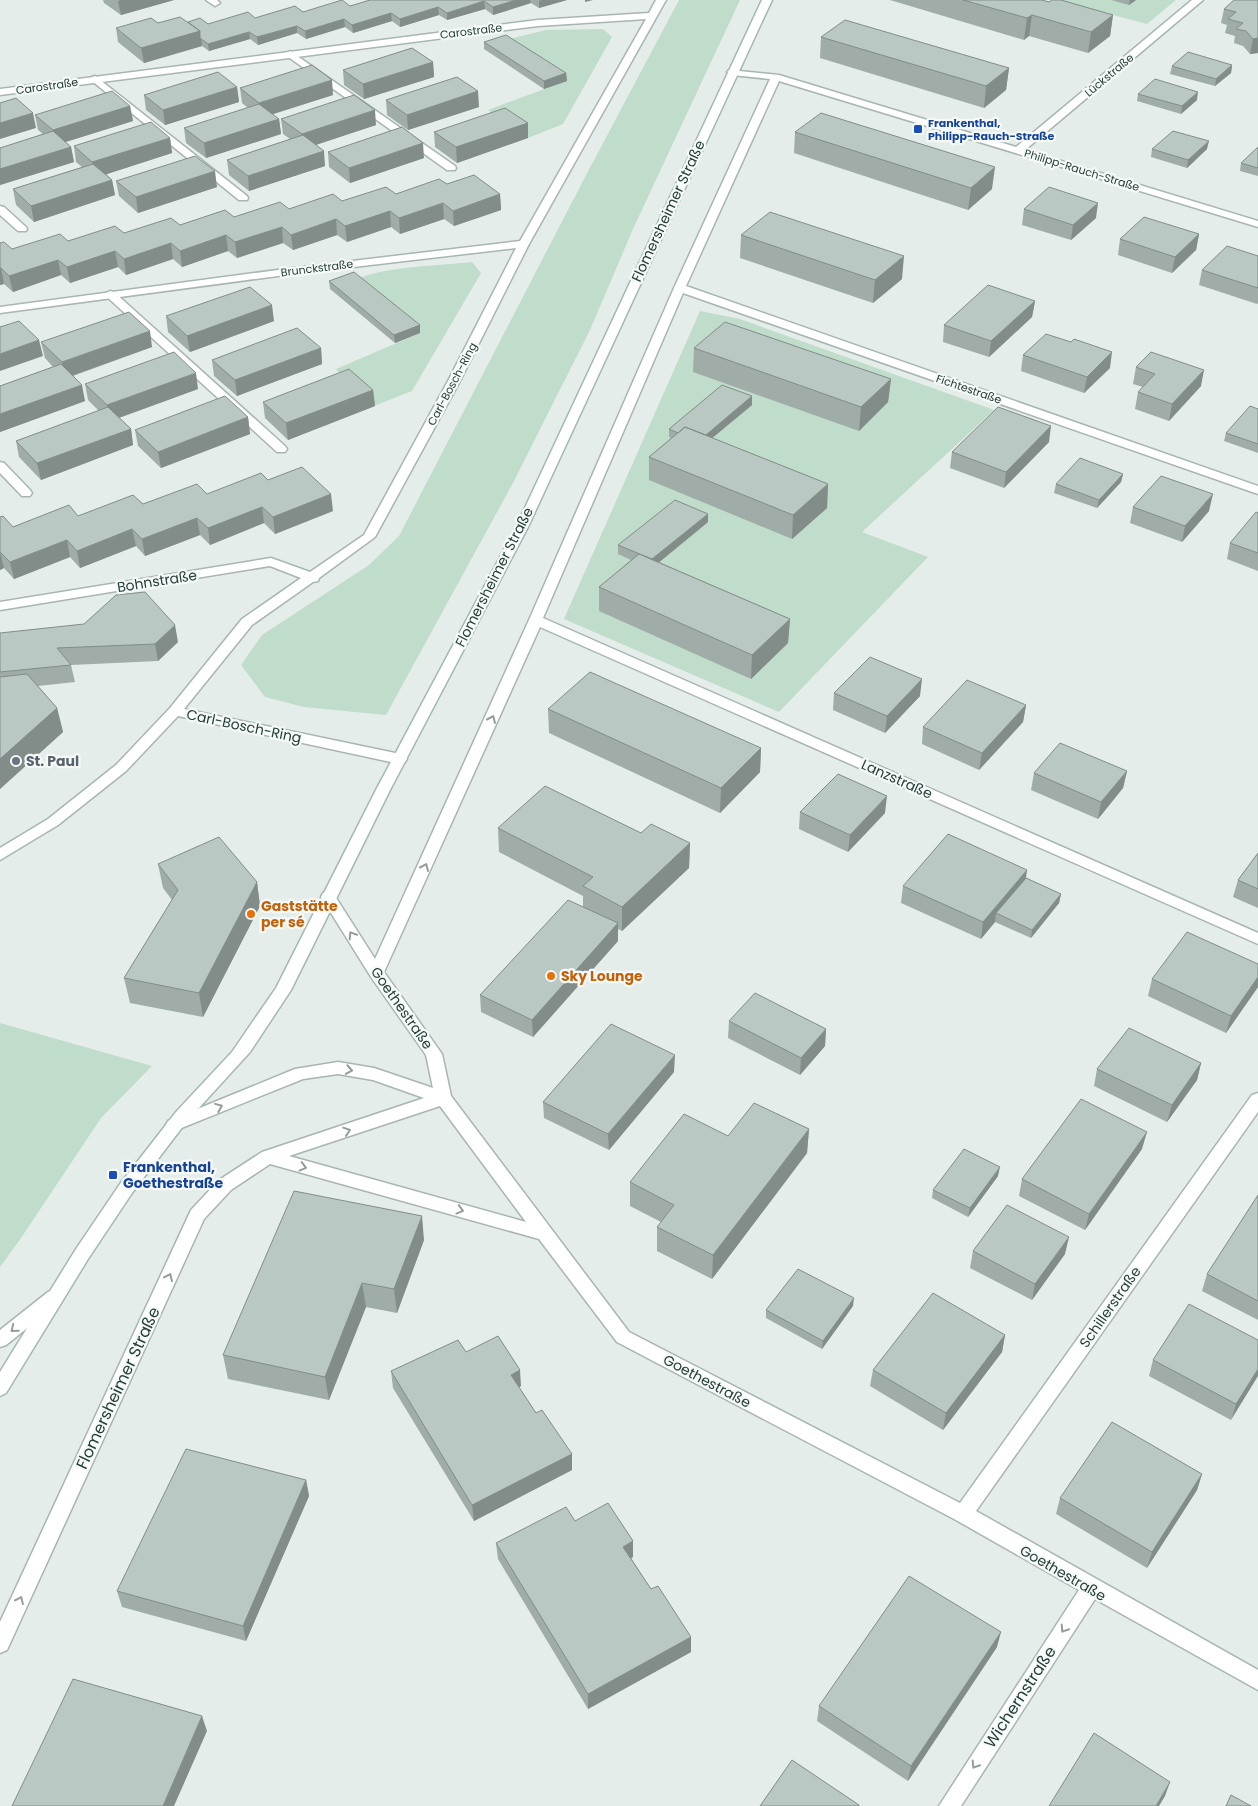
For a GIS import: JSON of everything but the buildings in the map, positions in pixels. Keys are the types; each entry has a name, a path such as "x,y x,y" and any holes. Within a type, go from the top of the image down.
{"street":[{"name":"Carl-Bosch-Ring","path":"0,855 53,822 121,768 175,711 247,622 369,537 454,381 524,244 661,0"},
{"name":"Flomersheimer Straße","path":"0,1388 55,1296 115,1204 174,1125 238,1056 283,990 328,897 522,527 767,0"},
{"name":"Lückstraße","path":"1019,150 1198,0"},
{"name":"Carostraße","path":"0,92 538,23 653,16"},
{"path":"290,54 451,168"},
{"name":"Philipp-Rauch-Straße","path":"732,72 776,77 1258,224"},
{"path":"376,973 536,620 680,288 776,77"},
{"name":"Carostraße","path":"95,79 243,198"},
{"path":"0,209 22,229"},
{"name":"Brunckstraße","path":"0,310 110,294 524,244"},
{"name":"Fichtestraße","path":"680,288 1258,490"},
{"path":"110,294 281,449"},
{"path":"0,466 26,492"},
{"name":"Bohnstraße","path":"0,606 271,562 312,578"},
{"name":"Lanzstraße","path":"536,620 1258,939"},
{"name":"Carl-Bosch-Ring","path":"175,711 400,759"},
{"name":"Goethestraße","path":"328,897 376,973 434,1054 443,1098 623,1337 962,1514 1091,1589 1258,1681"},
{"path":"174,1125 301,1073 338,1068 374,1074 443,1098"},
{"name":"Flomersheimer Straße","path":"0,1644 198,1215 225,1185 268,1157 443,1098"},
{"name":"Schillerstraße","path":"962,1514 1258,1099"},
{"path":"268,1157 544,1233"},
{"path":"0,1340 55,1296"},
{"name":"Wichernstraße","path":"949,1806 1091,1589"}],"green space":[{"path":"679,0 740,0 633,229 590,330 513,483 386,715 304,707 265,697 241,665 262,635 369,565 399,536"},
{"path":"1057,0 1176,0 1147,24"},
{"path":"603,29 612,37 563,124 528,138 488,110 566,81 509,39 546,30"},
{"path":"472,262 481,273 412,391 374,406 350,386 336,369 420,333 355,280 367,275 396,269"},
{"path":"700,311 740,319 994,410 862,532 928,557 779,712 564,619"},
{"path":"0,1023 152,1066 101,1118 0,1267"}],"place":[{"name":"Frankenthal, Philipp-Rauch-Straße","path":"918,129"},
{"name":"St. Paul","path":"16,761"},
{"name":"Gaststätte per sé","path":"251,914"},
{"name":"Sky Lounge","path":"551,976"},
{"name":"Frankenthal, Goethestraße","path":"113,1175"}]}
